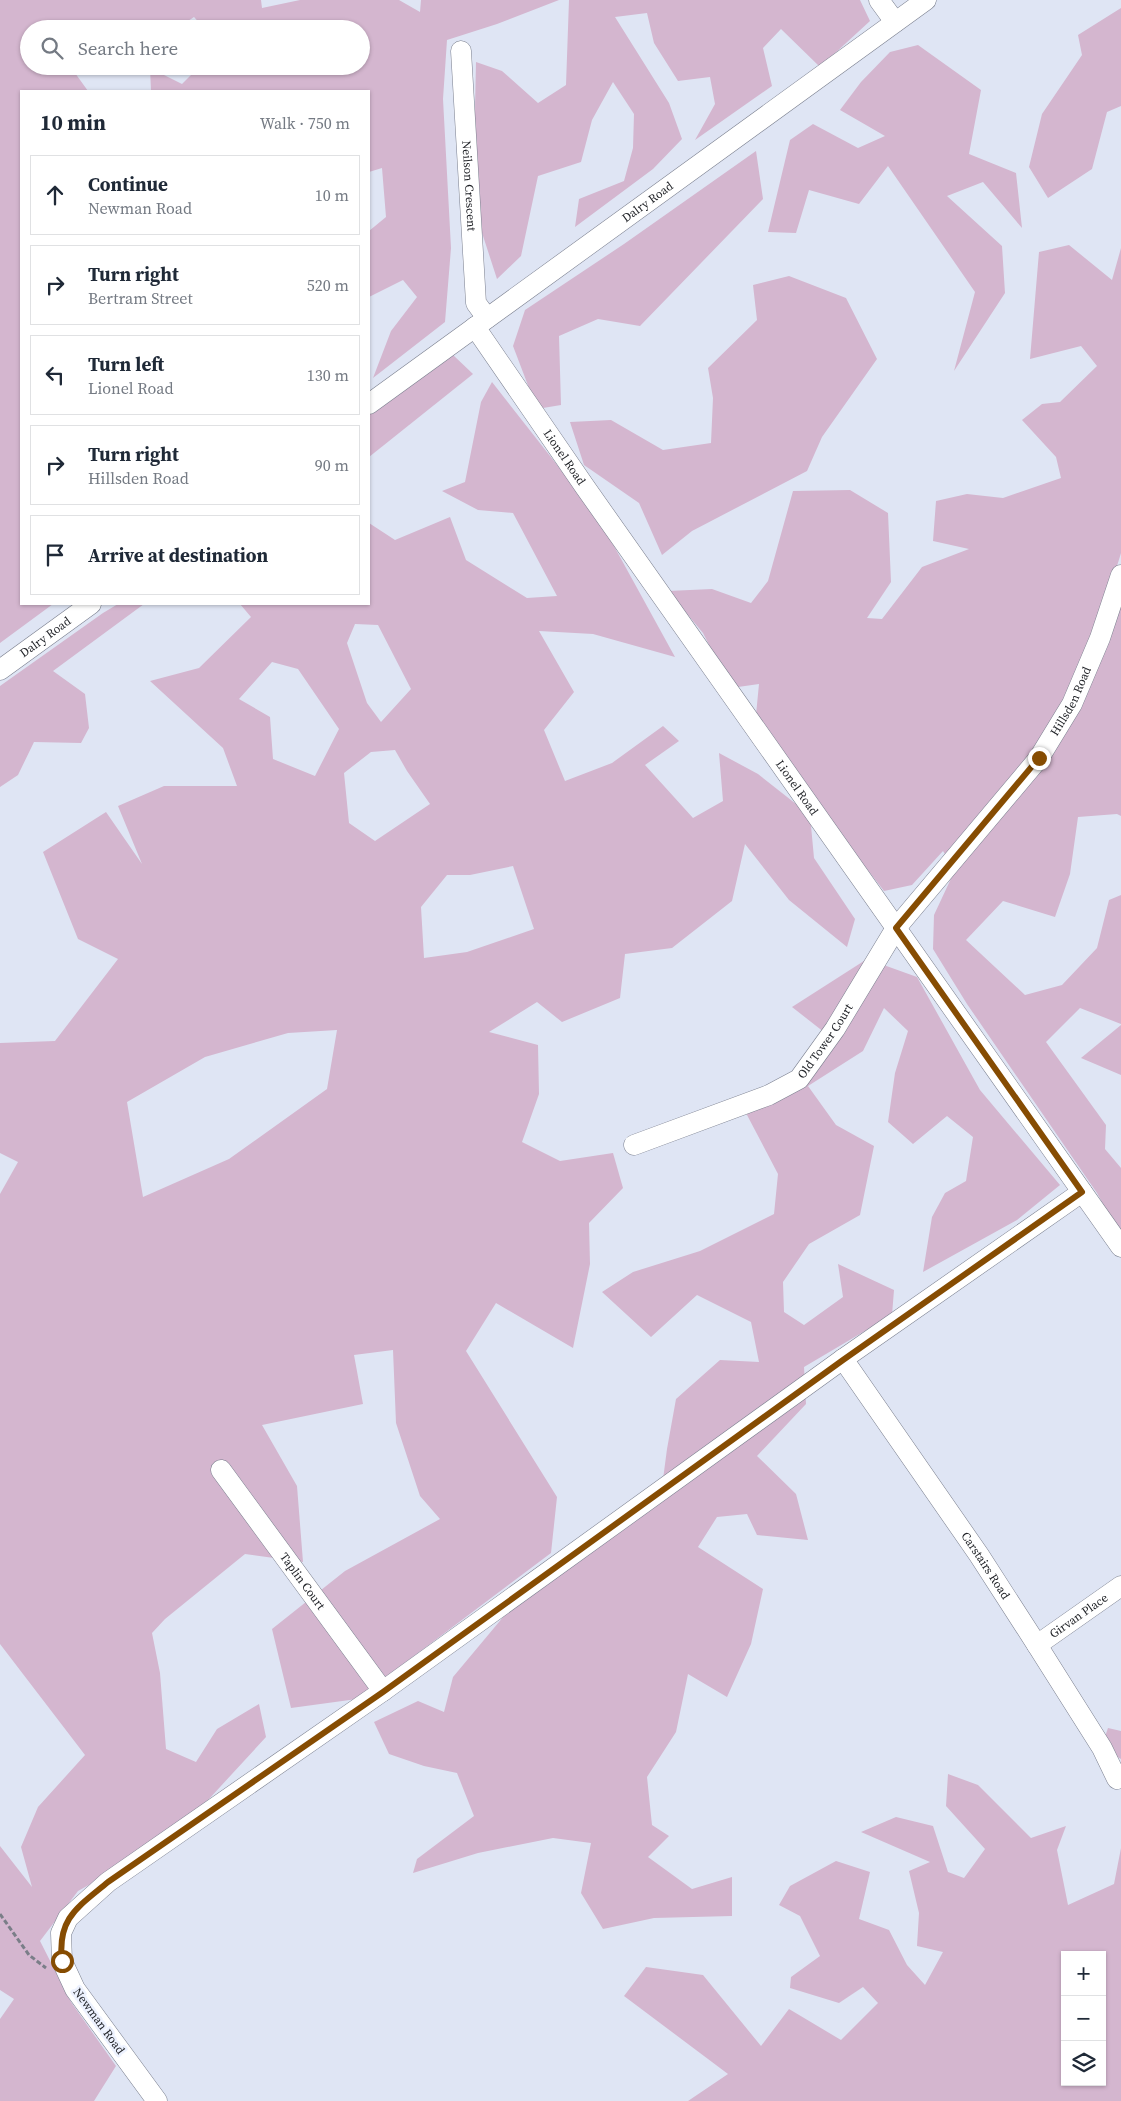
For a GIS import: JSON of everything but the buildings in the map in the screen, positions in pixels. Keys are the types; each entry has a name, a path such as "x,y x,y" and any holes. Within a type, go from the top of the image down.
{"street":[{"path":"880,0 895,22"},
{"name":"Dalry Road","path":"370,403 926,0"},
{"name":"Neilson Crescent","path":"461,51 476,303 481,323"},
{"name":"Lionel Road","path":"481,323 896,928 1121,1248"},
{"name":"Hillsden Road","path":"896,928 1039,758 1072,704 1100,638 1121,575"},
{"name":"Dalry Road","path":"0,670 90,605"},
{"name":"Old Tower Court","path":"634,1146 769,1095 799,1079 835,1028 896,928"},
{"path":"383,1692 843,1360 1082,1192"},
{"name":"Carstairs Road","path":"843,1360 1038,1645 1102,1748 1116,1779"},
{"name":"Taplin Court","path":"221,1470 383,1692"},
{"name":"Girvan Place","path":"1038,1645 1121,1586"},
{"name":"Newman Road","path":"157,2101 75,1989 62,1961 62,1934 68,1918 108,1882 383,1692"}],"path":[{"path":"0,1914 29,1955 52,1972"}],"shaded area":[{"path":"0,0 261,0 262,8 300,0 399,0 420,12 421,0 559,0 497,24 447,40 443,99 451,248 445,322 373,378 391,331 417,297 403,280 370,296 370,230 386,217 382,168 370,172 370,90 151,90 150,75 164,75 182,84 191,75 370,75 370,20 197,20 194,17 190,20 20,20 20,75 76,75 87,90 20,90 20,605 52,605 0,643"},
{"path":"569,0 860,0 870,21 820,67 781,29 763,48 772,86 695,140 715,104 710,77 678,81 654,43 647,13 615,17 669,103 682,139 653,169 575,227 579,199 624,181 633,148 634,114 613,82 592,120 581,162 538,176 521,256 497,279 473,205 476,62 502,71 538,103 566,85"},
{"path":"1121,8 1121,106 1107,112 1092,169 1048,198 1029,167 1042,114 1082,55 1078,35"},
{"path":"918,45 981,90 969,154 1016,173 1022,228 983,182 947,196 1002,246 1005,293 954,371 975,292 888,166 859,204 809,190 796,233 768,232 790,140 813,124 858,148 885,136 840,110 861,82 890,52"},
{"path":"756,151 763,199 640,326 598,319 559,336 561,405 537,409 513,346 525,310 624,244"},
{"path":"1069,245 1112,280 1121,248 1121,553 1106,602 1121,587 1121,816 1117,814 1078,817 1070,874 1055,917 1003,901 966,940 1025,995 1062,985 1097,948 1109,900 1121,895 1121,1024 1080,1008 1046,1042 1106,1125 1105,1149 1121,1168 1121,1237 1097,1193 967,1004 933,949 934,915 955,870 943,851 912,885 884,891 755,725 759,684 731,688 703,633 668,591 712,589 751,603 768,581 793,491 850,490 888,513 891,582 867,618 882,619 922,567 969,549 933,541 936,501 967,494 1003,498 1061,478 1056,457 1022,420 1042,404 1060,402 1097,366 1081,346 1030,359 1039,252"},
{"path":"789,276 846,298 877,359 822,437 807,471 692,531 662,555 639,503 584,465 570,422 611,420 663,450 711,443 713,398 708,368 757,320 753,285"},
{"path":"452,354 473,374 370,456 370,413"},
{"path":"492,382 598,517 675,657 593,634 539,631 574,692 544,730 565,781 612,763 663,726 679,741 645,765 693,818 723,801 719,753 758,774 810,815 814,858 855,919 847,947 789,900 745,844 732,901 672,948 625,954 620,998 562,1022 537,1002 489,1032 538,1045 539,1094 522,1142 560,1161 613,1153 623,1188 589,1223 590,1264 573,1348 496,1303 466,1351 557,1497 551,1553 357,1699 291,1708 272,1629 345,1571 440,1519 420,1496 396,1423 393,1350 354,1355 363,1404 262,1425 297,1486 303,1562 245,1554 165,1619 152,1633 160,1673 166,1749 196,1762 217,1729 259,1704 266,1737 209,1799 137,1858 78,1891 40,1941 71,2002 116,2066 94,2101 0,2101 0,2019 14,1999 0,1990 0,1846 32,1887 21,1847 38,1807 85,1755 0,1644 0,1194 18,1162 0,1153 0,1043 55,1041 118,959 78,939 43,852 106,812 142,864 118,806 164,786 237,786 223,748 150,681 199,668 251,617 241,605 370,605 370,524 395,540 450,517 466,560 527,598 557,596 513,513 478,510 442,491 465,482 481,402","holes":["355,624 378,625 411,689 381,722 367,703 347,643","272,662 298,669 339,729 315,776 273,759 270,717 239,699","395,750 430,804 375,841 349,823 344,773 371,752","513,866 534,929 467,952 424,958 421,907 447,875 470,875","337,1030 327,1089 229,1159 143,1197 127,1102 205,1057 288,1033"]},
{"path":"116,605 143,605 53,671 85,694 89,728 81,743 34,742 18,775 0,787 0,686"},
{"path":"867,959 917,977 980,1090 1060,1185 1017,1220 923,1272 932,1217 945,1193 966,1181 973,1137 947,1116 913,1144 888,1122 895,1073 908,1031 884,1008 863,1051 808,1086 836,1125 874,1146 860,1215 809,1244 783,1282 784,1312 804,1325 843,1297 838,1264 894,1290 892,1315 804,1367 806,1404 757,1456 796,1494 808,1540 757,1535 747,1514 717,1517 698,1547 763,1589 751,1644 727,1697 688,1674 676,1732 647,1777 652,1825 669,1836 648,1857 692,1889 732,1877 732,1916 654,1918 603,1929 581,1893 591,1843 553,1838 478,1853 413,1873 417,1859 474,1816 457,1773 424,1766 389,1754 374,1722 418,1701 444,1712 453,1677 504,1616 660,1502 676,1399 720,1360 759,1362 751,1322 697,1295 651,1337 602,1292 633,1272 700,1251 774,1214 778,1174 737,1096 795,1089 829,1036 792,1007"},
{"path":"1121,1025 1121,1075 1081,1058"},
{"path":"1108,1728 1121,1731 1121,1759 1101,1748"},
{"path":"948,1774 978,1785 1031,1838 1066,1826 1057,1850 1068,1905 1114,1884 1121,1848 1121,2101 688,2101 728,2074 624,1996 646,1967 703,1975 761,2046 789,2009 841,2040 878,2003 863,1987 839,2003 790,1988 791,1977 820,1956 800,1916 779,1905 790,1886 836,1861 870,1872 859,1919 889,1930 907,1965 925,1985 943,1952 917,1946 919,1913 909,1871 930,1862 861,1832 896,1817 933,1826 948,1872 964,1878 985,1849 946,1806"}],"route":[{"path":"62,1961 62,1934 68,1918 108,1882 383,1692 843,1360 1082,1192 896,928 1039,758"}]}
